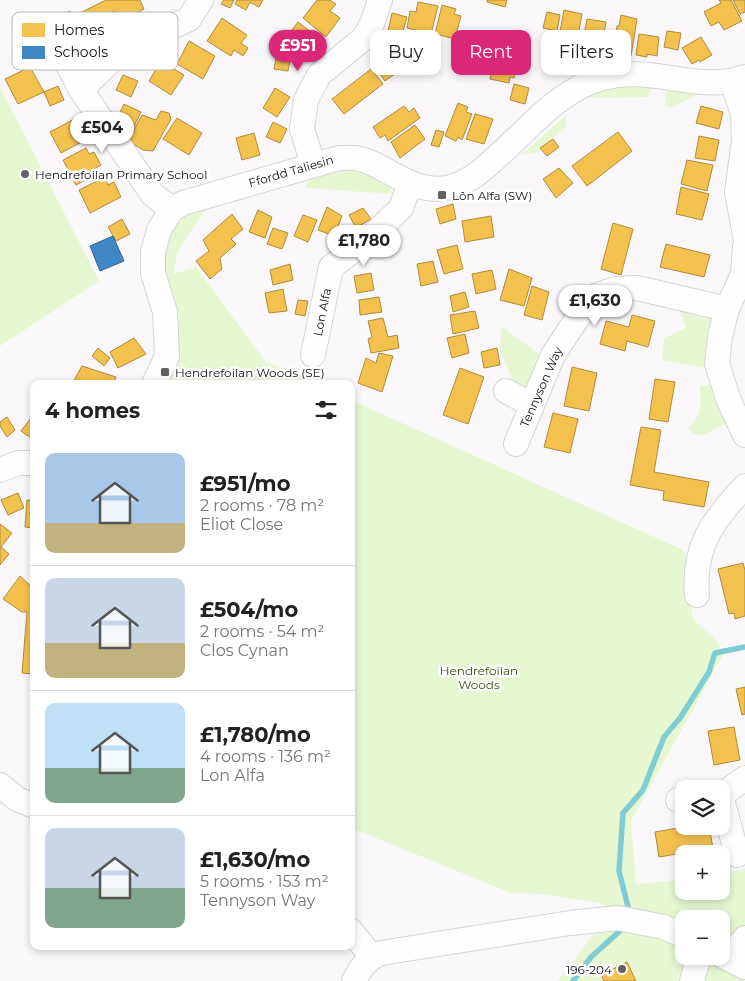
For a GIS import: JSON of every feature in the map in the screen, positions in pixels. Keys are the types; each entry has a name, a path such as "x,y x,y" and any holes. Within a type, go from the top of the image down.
{"street":[{"path":"178,24 189,19 201,0"},
{"path":"313,164 302,129 306,100 319,75 364,38 372,24 380,0"},
{"path":"71,70 81,90 153,195 172,209 159,230 153,252 153,273 165,312 168,356 156,380"},
{"path":"81,90 102,70"},
{"name":"Ffordd Taliesin","path":"172,209 183,203 339,158 359,158 381,166 410,183 426,188 445,188 466,182 486,167 554,104 580,87 602,78 625,74 647,74 717,83 738,79"},
{"path":"738,79 744,140 737,192 745,236"},
{"name":"Lon Alfa","path":"312,355 331,267 369,239 401,208 410,183"},
{"path":"745,246 743,274 728,309 720,336 717,364 729,401 745,435"},
{"name":"Tennyson Way","path":"516,444 553,355 582,311 598,295 615,289 637,288 728,309"},
{"path":"506,390 532,405"},
{"path":"0,470 18,463 30,463"},
{"path":"691,584 702,544 721,512 745,486"},
{"path":"730,789 745,778"},
{"path":"0,785 17,799 30,804"},
{"path":"730,827 737,855"},
{"path":"354,981 361,966 372,957 382,953 570,923 618,918 664,927 675,932"},
{"path":"355,936 372,957"},
{"path":"732,960 745,938"},
{"path":"692,981 696,965"}],"green space":[{"path":"614,85 653,85 648,97 591,98 592,93"},
{"name":"Hendrefoilan Primary School","path":"0,87 99,281 0,346"},
{"path":"666,87 700,93 671,108 665,106"},
{"path":"566,115 566,127 538,152 521,155"},
{"path":"348,170 372,175 389,184 392,194 306,188 308,179"},
{"path":"207,207 178,250 173,274 196,267 265,361 307,380 167,380 164,270 166,235 184,216"},
{"path":"680,311 712,319 711,369 662,360 664,338 686,328"},
{"path":"501,326 546,359 529,388 514,383 500,350"},
{"path":"716,384 731,421 704,435 693,434 688,428 699,414 701,404 700,386"},
{"name":"Hendrefoilan Woods","path":"355,402 683,550 690,563 692,618 718,642 723,655 631,821 636,884 675,881 675,900 730,900 730,874 745,868 745,981 558,981 612,910 600,903 540,894 511,893 355,830"}],"building: Homes":[{"path":"106,0 140,0 144,9 138,12 82,12"},
{"path":"224,0 234,0 230,8 221,4"},
{"path":"237,0 263,0 259,7 250,2 246,10 235,4"},
{"path":"317,0 330,0 336,4 330,11 340,18 326,37 303,18"},
{"path":"487,0 507,0 505,7 487,2"},
{"path":"719,0 731,0 742,21 724,30 719,22 711,26 704,12 721,3"},
{"path":"733,0 745,0 745,12 740,14"},
{"path":"418,2 438,6 432,30 407,28 410,11 416,12"},
{"path":"442,5 456,9 454,14 461,16 457,30 451,30 451,38 441,36 441,30 436,30"},
{"path":"564,10 582,14 579,30 560,30"},
{"path":"547,12 560,15 557,30 543,28"},
{"path":"392,13 407,17 403,30 388,30"},
{"path":"621,15 637,19 631,56 631,30 616,30 617,26 619,26"},
{"path":"222,18 247,35 241,43 248,48 243,56 234,50 231,56 207,41"},
{"path":"587,19 606,22 605,30 585,30"},
{"path":"298,22 320,39 305,59 283,42"},
{"path":"667,31 681,33 678,50 664,47"},
{"path":"639,34 659,37 657,56 647,54 647,57 636,55"},
{"path":"701,37 712,55 692,64 682,48"},
{"path":"189,41 215,56 203,79 178,65"},
{"path":"276,58 290,61 288,71 274,69"},
{"path":"24,70 32,70 44,92 18,104 5,79"},
{"path":"156,70 176,70 184,75 171,95 149,81"},
{"path":"370,70 370,75 376,75 383,84 344,114 332,99"},
{"path":"123,75 138,81 131,97 116,90"},
{"path":"381,75 393,75 385,81"},
{"path":"491,75 515,75 514,78 510,77 509,83 490,79"},
{"path":"514,84 529,88 525,104 510,100"},
{"path":"58,86 64,100 50,106 44,92"},
{"path":"275,88 290,97 277,117 263,108"},
{"path":"458,103 468,107 466,112 472,114 462,140 458,137 456,141 445,136"},
{"path":"124,104 141,112 131,133 114,125"},
{"path":"404,106 409,112 414,108 420,118 388,141 385,135 380,138 373,127"},
{"path":"701,106 723,112 719,129 696,123"},
{"path":"161,111 169,113 171,119 153,151 143,150 128,141 142,115 156,120"},
{"path":"475,114 493,119 484,144 466,139"},
{"path":"76,118 87,139 61,153 50,132"},
{"path":"177,118 202,133 189,155 163,139"},
{"path":"273,122 287,129 280,143 266,137"},
{"path":"415,125 425,139 400,158 391,142"},
{"path":"436,130 444,132 439,147 431,145"},
{"path":"618,132 632,151 587,186 572,166"},
{"path":"254,133 260,155 242,160 236,138"},
{"path":"699,136 719,140 715,161 695,158"},
{"path":"553,139 559,147 547,156 540,148"},
{"path":"86,148 89,154 94,152 101,165 91,171 93,176 76,185 63,160"},
{"path":"687,160 713,165 707,191 681,184"},
{"path":"559,168 573,183 556,198 543,179"},
{"path":"105,177 108,185 114,182 121,197 90,213 79,190"},
{"path":"681,187 709,194 702,220 676,214"},
{"path":"453,204 456,219 440,224 436,209"},
{"path":"327,207 342,216 334,236 318,230"},
{"path":"363,208 371,219 356,228 349,215"},
{"path":"258,210 272,217 265,238 249,232"},
{"path":"232,214 243,229 231,239 236,244 220,258 222,269 210,279 196,261 209,251 203,240"},
{"path":"303,215 317,220 308,242 294,236"},
{"path":"491,216 494,237 465,242 462,221"},
{"path":"122,219 130,234 116,241 108,227"},
{"path":"613,223 633,229 621,275 601,269"},
{"path":"273,228 288,233 282,249 267,244"},
{"path":"666,244 710,255 704,277 660,267"},
{"path":"457,245 463,269 444,274 437,250"},
{"path":"433,261 438,282 421,286 417,264"},
{"path":"290,264 293,280 273,285 270,270"},
{"path":"509,269 532,278 524,306 500,300"},
{"path":"492,270 496,289 476,294 472,274"},
{"path":"371,273 374,290 357,293 354,276"},
{"path":"532,286 549,292 542,320 524,315"},
{"path":"283,289 287,311 269,313 265,293"},
{"path":"465,292 469,307 453,312 450,296"},
{"path":"379,297 382,312 360,315 359,300"},
{"path":"298,300 308,301 305,316 295,314"},
{"path":"475,311 479,328 453,334 450,315"},
{"path":"632,315 655,321 648,347 627,341 625,351 600,344 606,321 629,327"},
{"path":"383,318 388,337 397,335 399,348 371,353 368,339 372,337 368,321"},
{"path":"465,334 469,353 452,358 447,338"},
{"path":"134,338 146,354 118,368 110,352"},
{"path":"98,348 110,358 104,366 92,356"},
{"path":"497,348 500,365 484,368 481,352"},
{"path":"379,353 393,356 382,392 358,383 366,358 376,363"},
{"path":"82,366 116,377 115,380 74,380"},
{"path":"572,367 597,373 589,411 564,406"},
{"path":"460,368 484,377 468,424 443,415"},
{"path":"655,379 675,382 668,422 649,419"},
{"path":"553,413 578,419 570,453 544,447"},
{"path":"7,417 15,430 7,437 0,426 0,422"},
{"path":"30,419 30,437 21,431"},
{"path":"641,427 661,430 654,472 709,482 704,507 663,500 664,491 630,485"},
{"path":"18,493 24,508 8,515 1,500"},
{"path":"27,500 30,500 30,528 25,527"},
{"path":"0,524 12,533 1,547 9,554 0,565"},
{"path":"743,563 745,570 745,616 735,619 734,613 729,614 718,569"},
{"path":"20,576 30,585 30,674 22,673 27,612 22,612 3,599"},
{"path":"745,687 745,714 742,715 736,689"},
{"path":"734,727 740,760 714,765 708,731"},
{"path":"675,828 675,835 711,835 712,845 675,845 675,854 659,857 655,832"},
{"name":"196-204","path":"627,962 636,981 604,981 601,975"}],"building: Schools":[{"path":"113,236 124,261 100,271 90,246"}],"waterway":[{"path":"630,915 619,871 623,813 643,790 664,737 680,718 709,672 715,653 745,647"},
{"path":"573,981 591,957 622,929"}],"place":[{"name":"Hendrefoilan Primary School","path":"25,174"},
{"name":"Lôn Alfa (SW)","path":"442,195"},
{"name":"Hendrefoilan Woods (SE)","path":"165,372"},
{"name":"196-204","path":"622,969"}]}
